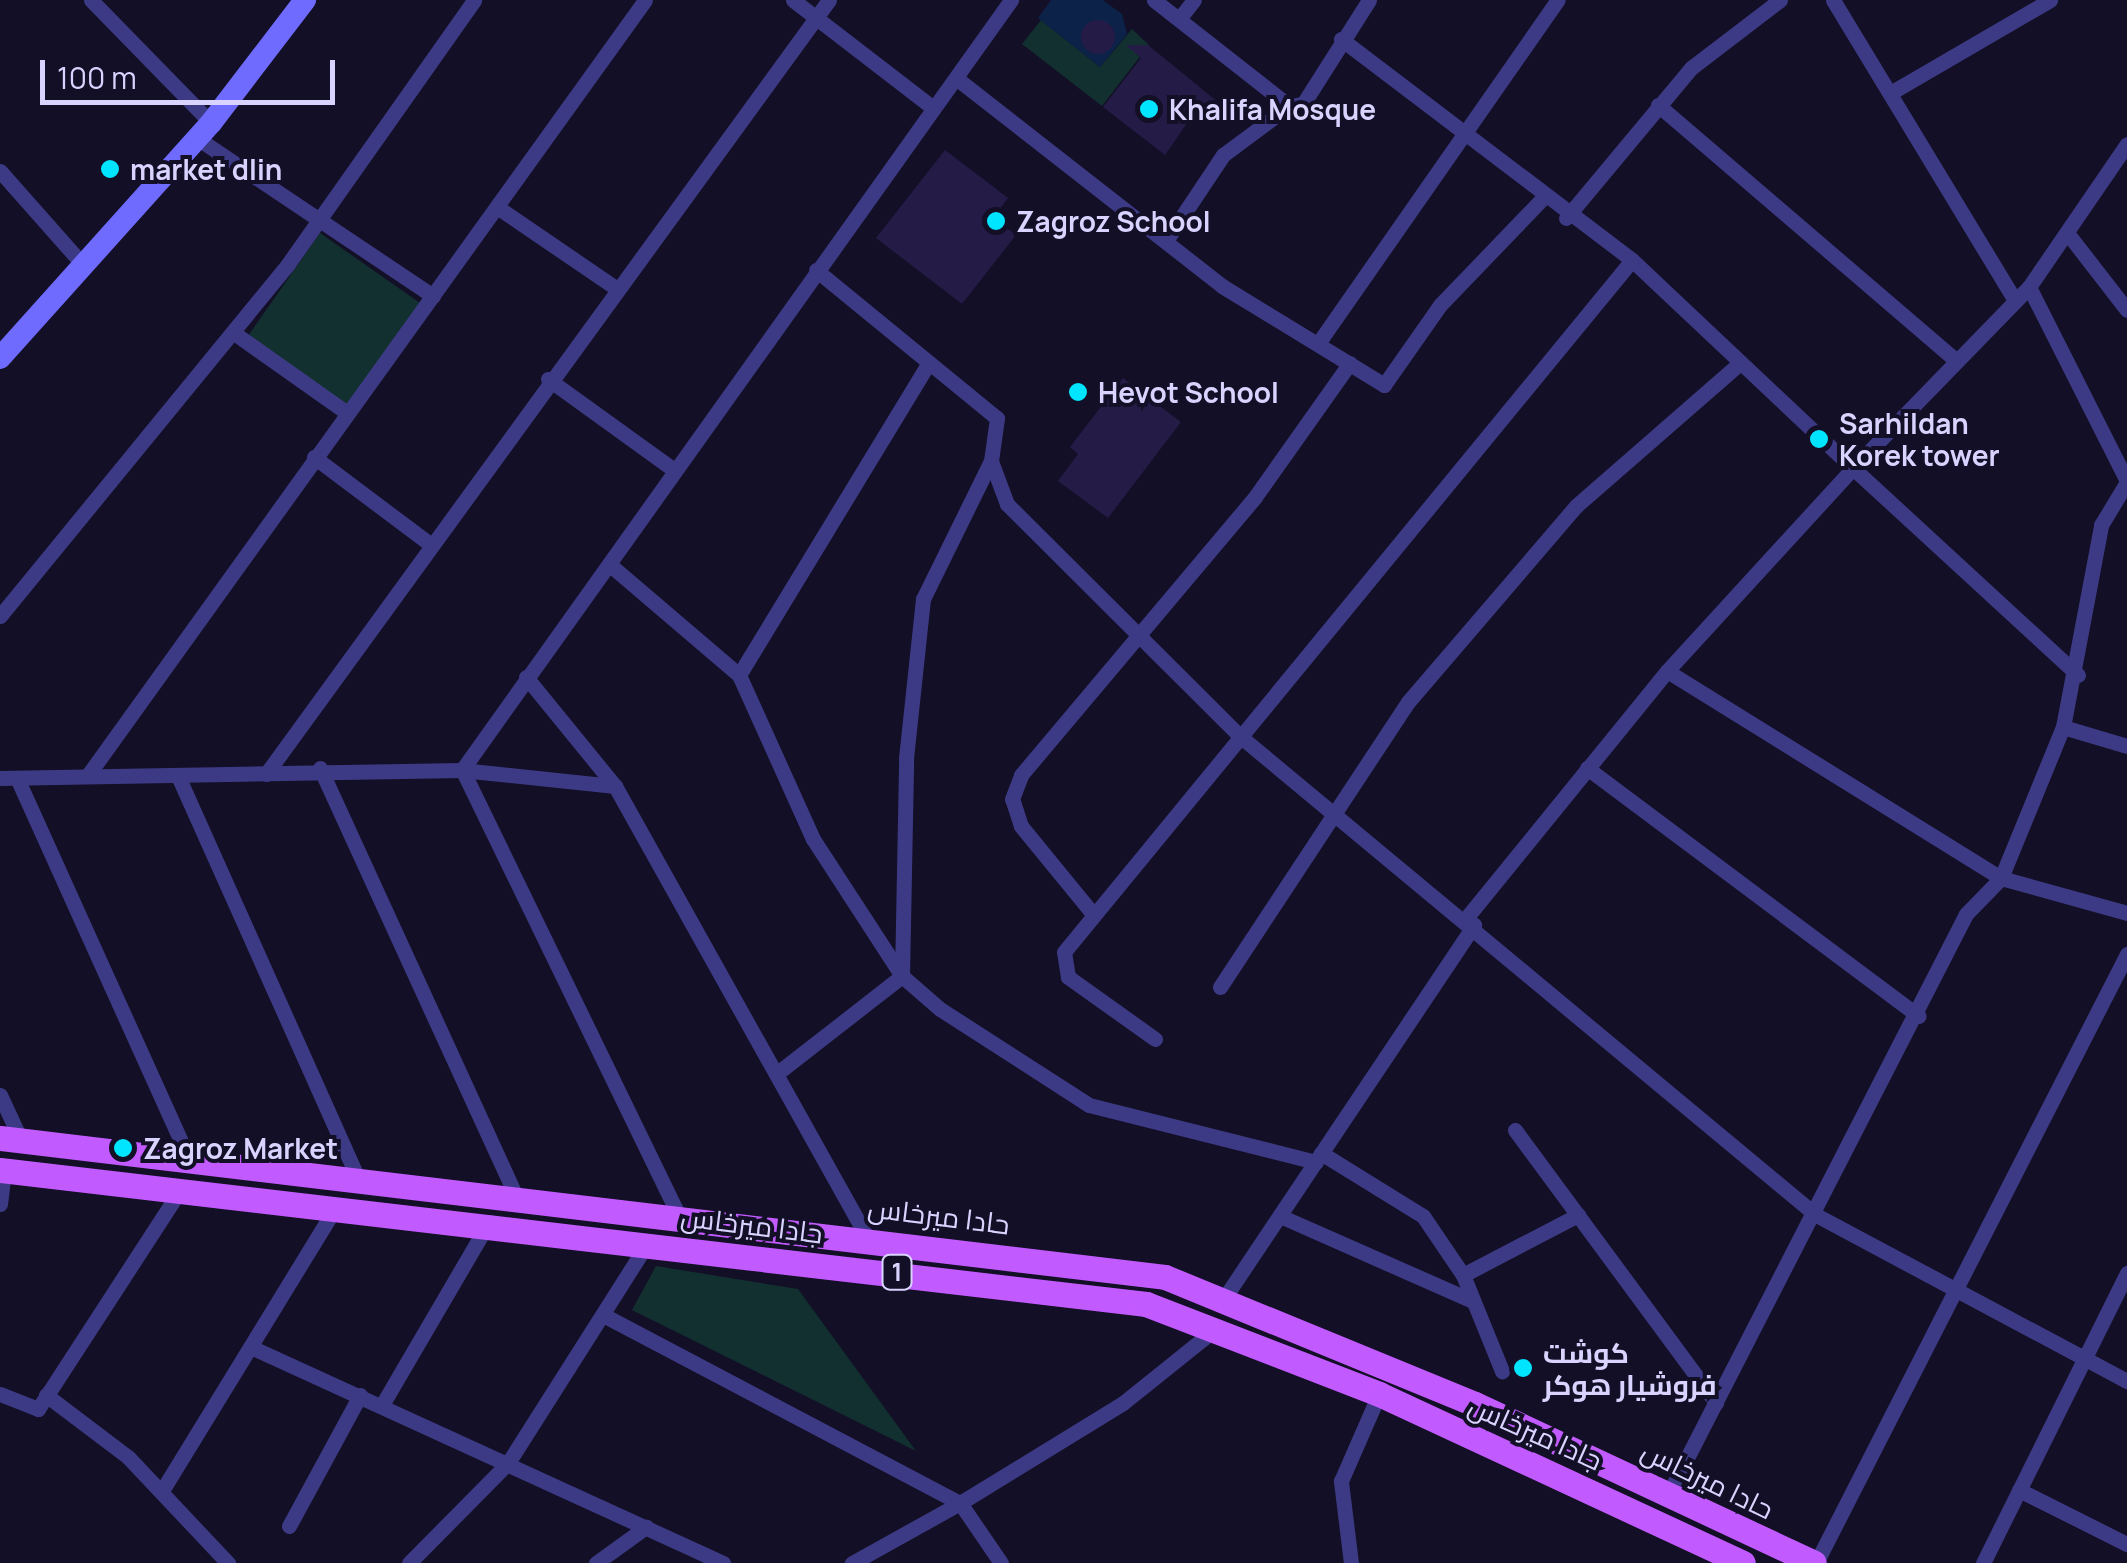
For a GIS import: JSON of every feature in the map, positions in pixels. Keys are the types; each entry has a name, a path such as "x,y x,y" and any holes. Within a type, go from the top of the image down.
{"main road":[{"path":"0,358 204,130 292,5"},
{"name":"حادا ميرخاس","path":"10,1139 1129,1269 1226,1297 1669,1493 1815,1563"},
{"name":"جادا ميرخاس","path":"2,1170 489,1222 1117,1299 1218,1326 1379,1394 1743,1563"}],"street":[{"path":"90,0 204,130 319,218 433,296"},
{"path":"0,616 234,333 474,0"},
{"path":"88,775 645,0"},
{"path":"793,0 933,108"},
{"path":"266,774 613,286 829,0"},
{"path":"462,770 1011,0"},
{"path":"1154,0 1289,106"},
{"path":"1179,19 1194,0"},
{"path":"1166,240 1223,154 1289,106 1303,104 1341,39 1370,0"},
{"path":"1318,342 1558,0"},
{"path":"1566,218 1658,105 1711,50 1780,0"},
{"path":"1834,0 2015,300"},
{"path":"1892,92 2050,0"},
{"path":"1341,39 1465,128 1566,218 1632,260 1739,364 2078,674"},
{"path":"956,78 1222,286 1384,385 1440,305 1544,197"},
{"path":"1658,105 1955,360"},
{"path":"1226,1297 1470,922 1587,768 1667,671 1853,468 2029,287 2127,144"},
{"path":"0,171 85,267"},
{"path":"497,207 613,286"},
{"path":"2068,234 2127,310"},
{"path":"1155,1039 1068,977 1064,952 1632,260"},
{"path":"816,270 997,418 991,461 922,599 906,758 902,976"},
{"path":"1669,1493 1816,1215 1966,914 2001,878 2063,728 2078,674 2102,525 2126,480 2029,287"},
{"path":"234,333 347,413"},
{"path":"739,675 930,363"},
{"path":"1094,914 1022,826 1012,799 1020,775 1255,497 1350,363"},
{"path":"1220,987 1408,702 1576,506 1739,364"},
{"path":"548,379 673,469"},
{"path":"314,457 430,544"},
{"path":"991,461 1007,504 1241,736 1470,922 1816,1215 1952,1292 2127,1381"},
{"path":"609,564 739,675 813,839 902,976 998,1054 1089,1104 1319,1158 1396,1193 1463,1276 1502,1371"},
{"path":"1667,671 2001,878 2127,912"},
{"path":"526,676 614,786 780,1071 867,1237"},
{"path":"2063,728 2127,746"},
{"path":"320,768 516,1196"},
{"path":"0,778 266,774 320,768 462,770 614,786"},
{"path":"1587,768 1918,1016"},
{"path":"462,770 678,1214"},
{"path":"178,776 358,1178"},
{"path":"17,778 189,1159"},
{"path":"1815,1563 2127,954"},
{"path":"780,1071 902,976"},
{"path":"0,1095 10,1139"},
{"path":"1515,1130 1716,1403"},
{"path":"0,1204 2,1170"},
{"path":"0,1394 38,1409 182,1189"},
{"path":"163,1489 336,1207"},
{"path":"1280,1216 1473,1301"},
{"path":"1463,1276 1578,1216"},
{"path":"382,1406 489,1222"},
{"path":"408,1563 508,1463 607,1317 648,1242"},
{"path":"1984,1563 2127,1273"},
{"path":"607,1317 960,1504 1001,1563"},
{"path":"852,1563 960,1504 1124,1403 1218,1326"},
{"path":"253,1348 724,1563"},
{"path":"1350,1563 1342,1482 1379,1394"},
{"path":"46,1395 163,1489 228,1563"},
{"path":"289,1526 360,1395"},
{"path":"2020,1490 2127,1544"},
{"path":"596,1563 646,1527"}],"green space":[{"path":"1041,20 1100,67 1132,29 1149,45 1102,106 1022,44"},
{"path":"320,233 422,304 348,409 247,338"},
{"path":"656,1266 798,1289 916,1451 632,1310"}],"water":[{"path":"1051,0 1103,0 1122,14 1127,34 1100,67 1038,18"}],"building":[{"path":"1098,20 1110,25 1115,37 1110,49 1098,54 1086,49 1081,37 1086,25"},
{"path":"1126,45 1148,45 1224,107 1201,103 1165,155 1103,107 1141,58"},
{"path":"945,150 1008,198 993,218 1016,235 962,304 876,238"},
{"path":"1123,378 1181,422 1108,518 1058,481 1078,454 1070,447"}],"place":[{"name":"Khalifa Mosque","path":"1149,109"},
{"name":"market dlin","path":"110,169"},
{"name":"Zagroz School","path":"996,221"},
{"name":"Hevot School","path":"1078,392"},
{"name":"Sarhildan Korek tower","path":"1819,439"},
{"name":"Zagroz Market","path":"123,1148"},
{"name":"كوشت فروشيار هوكر","path":"1523,1368"}]}
